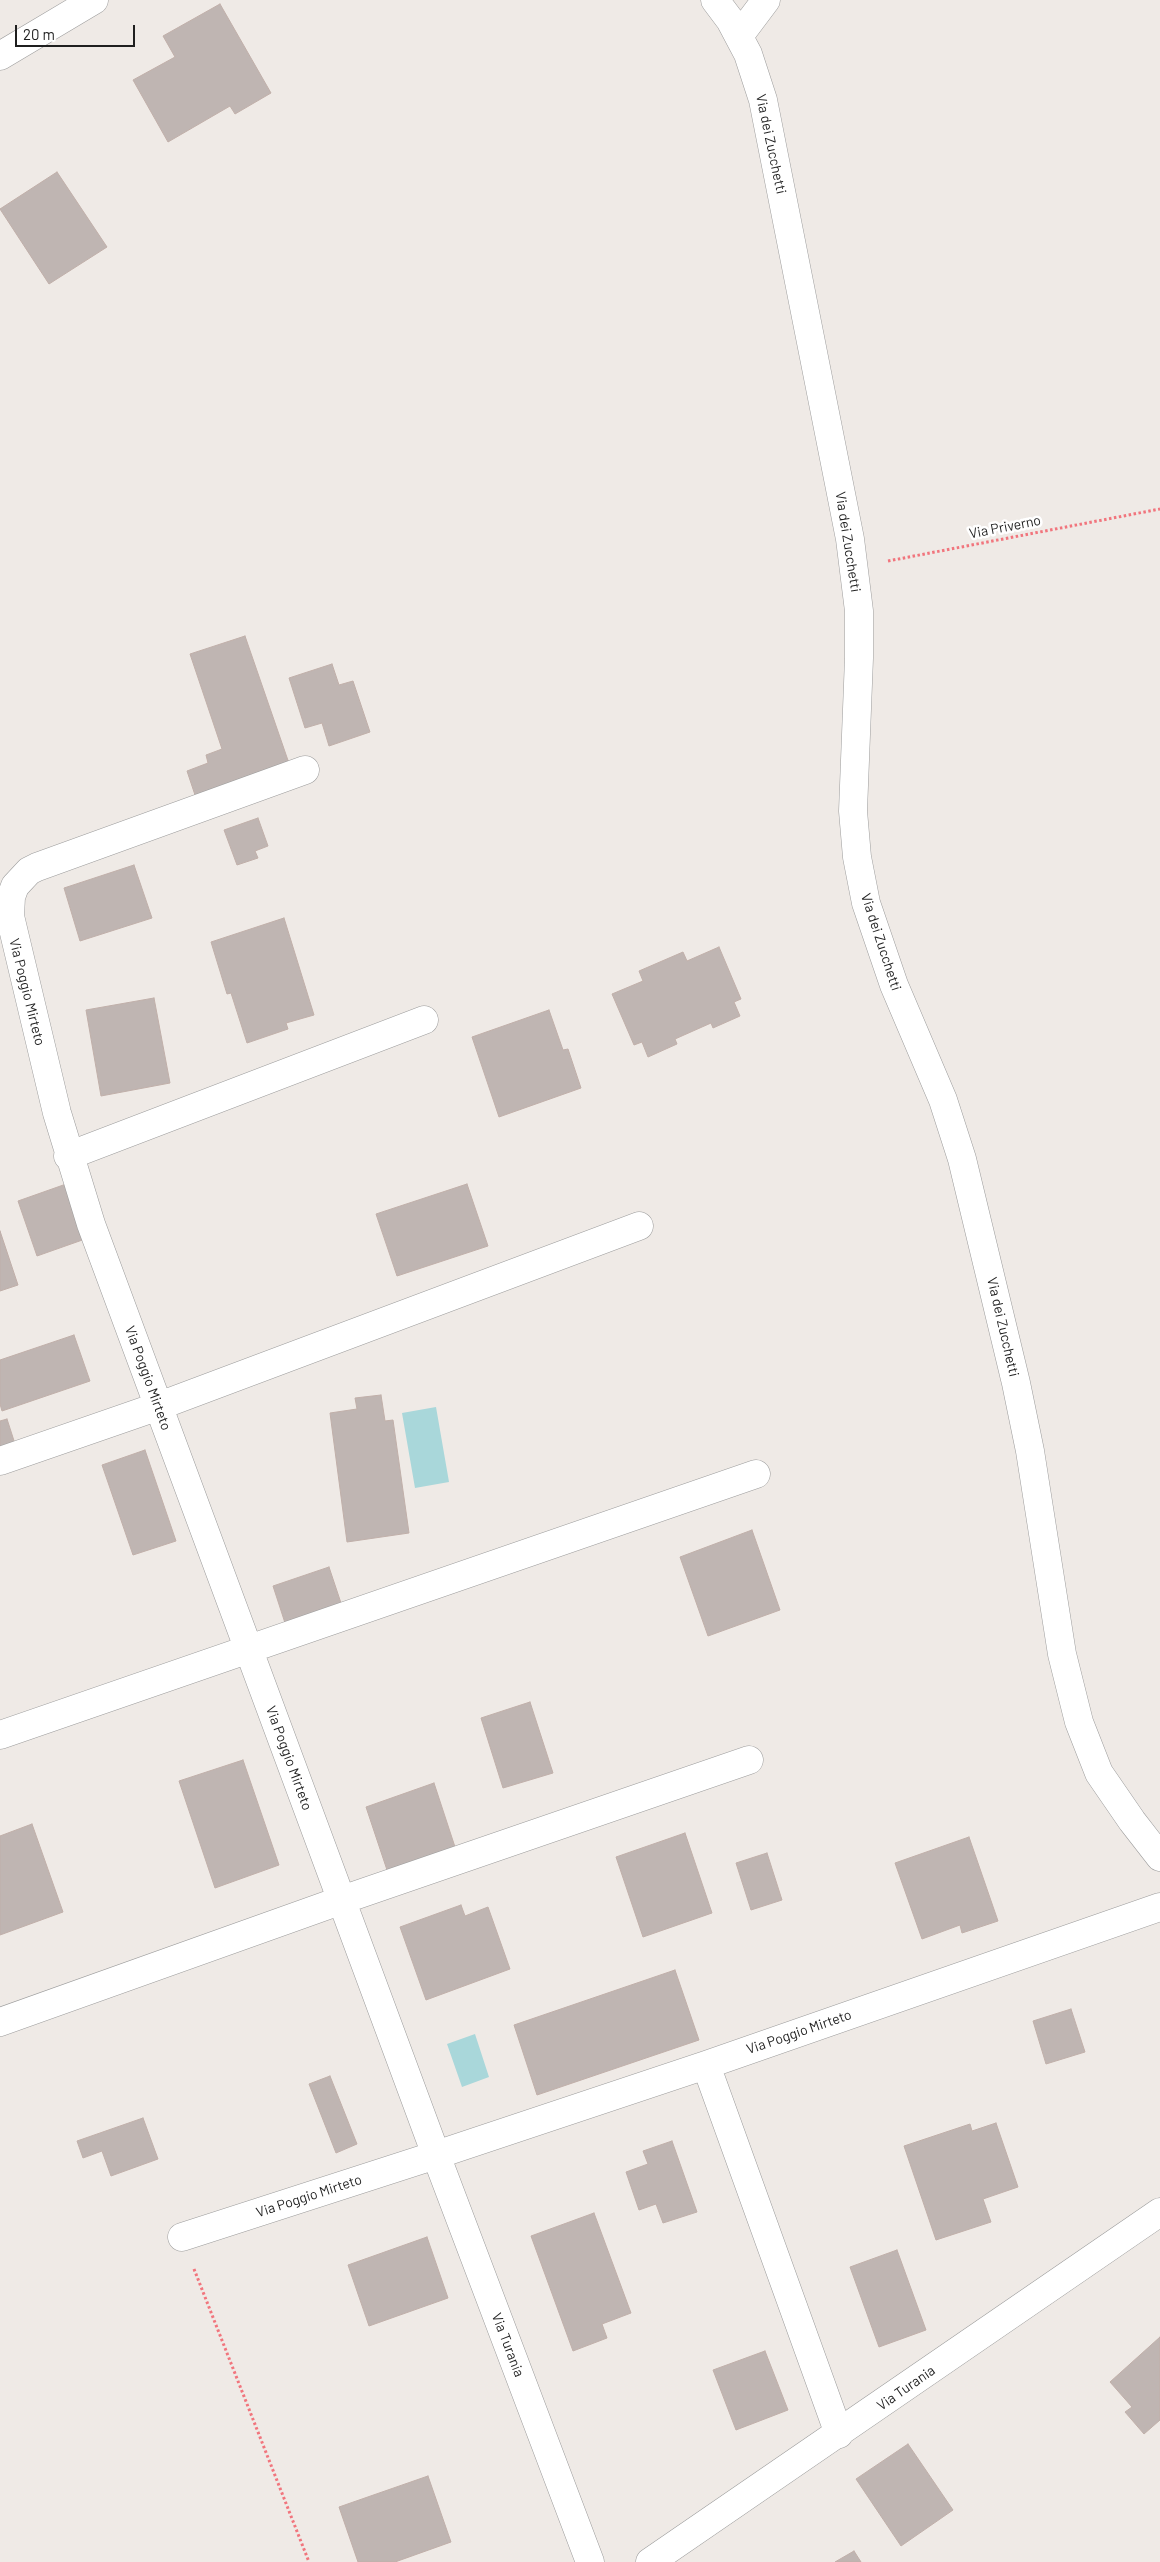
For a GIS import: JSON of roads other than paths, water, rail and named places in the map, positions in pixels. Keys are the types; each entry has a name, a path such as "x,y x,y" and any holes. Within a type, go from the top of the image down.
{"street":[{"path":"0,56 94,0"},
{"name":"Via dei Zucchetti","path":"715,0 739,36 755,73 763,100 854,568 859,610 859,658 853,812 857,857 866,903 894,985 941,1093 967,1178 1016,1383 1030,1451 1062,1654 1079,1722 1099,1773 1132,1821 1160,1857"},
{"path":"739,36 766,0"},
{"name":"Via Poggio Mirteto","path":"305,770 47,862 29,872 15,886 11,897 11,927 68,1156 248,1649 436,2155"},
{"path":"68,1156 424,1020"},
{"path":"0,1461 159,1406 638,1226"},
{"path":"0,1735 756,1474"},
{"path":"0,2022 342,1900 749,1760"},
{"name":"Via Poggio Mirteto","path":"182,2237 706,2065 1160,1907"},
{"path":"706,2065 838,2434"},
{"name":"Via Turania","path":"436,2155 590,2562"},
{"name":"Via Turania","path":"650,2562 1160,2212"}],"water":[{"path":"436,1407 449,1482 415,1488 402,1413"},
{"path":"475,2034 489,2077 462,2087 447,2044"}]}
